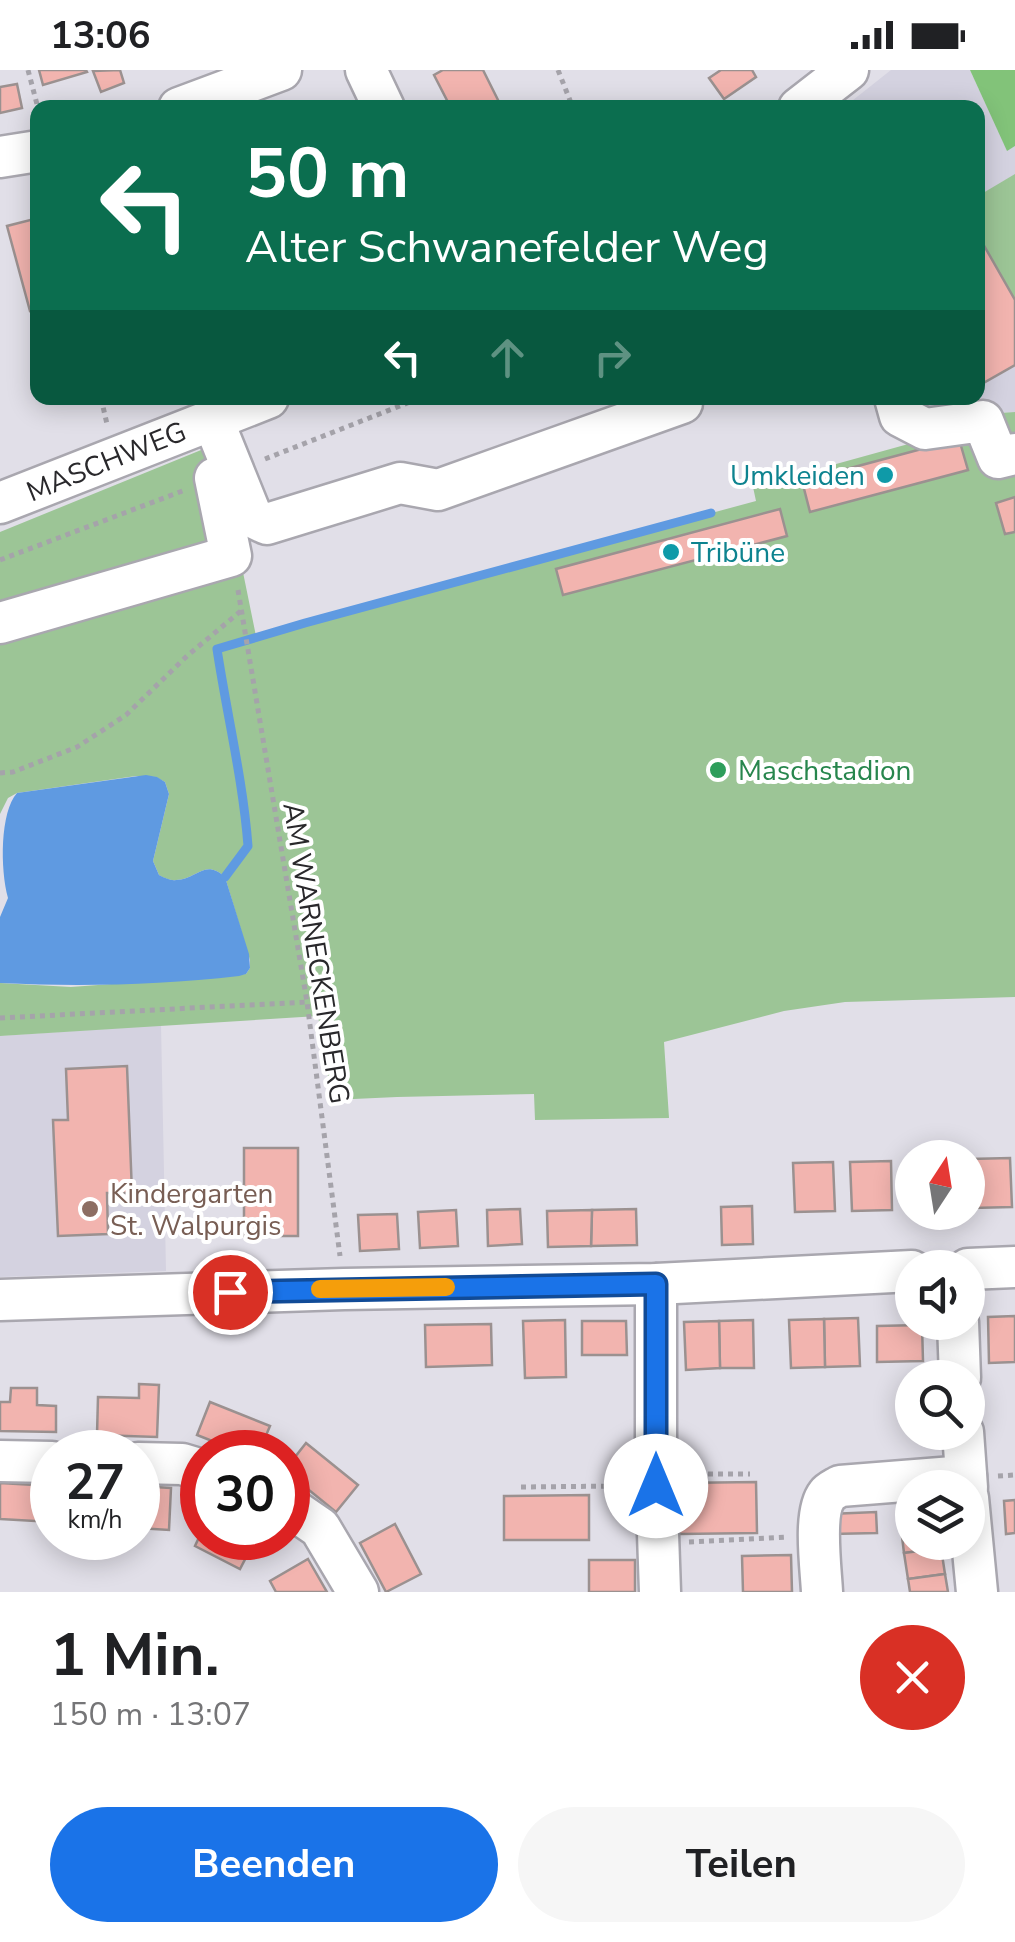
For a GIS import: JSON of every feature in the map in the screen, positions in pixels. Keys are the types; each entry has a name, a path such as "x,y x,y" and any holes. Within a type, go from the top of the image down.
{"street":[{"path":"200,100 281,70"},
{"path":"366,70 380,100"},
{"path":"0,157 30,152"},
{"name":"MASCHWEG","path":"0,503 248,405"},
{"path":"201,422 224,475 252,517 267,524 400,483 438,490 676,405"},
{"path":"896,405 900,416 926,429 983,421 998,458 1015,454"},
{"path":"0,623 231,556 224,475"},
{"path":"985,1268 1015,1267"},
{"path":"0,1300 656,1284 895,1272"},
{"path":"656,1284 660,1592"},
{"path":"0,1461 30,1462"},
{"path":"822,1592 820,1521 828,1493 840,1486 895,1486"},
{"path":"310,1521 320,1528 358,1592"},
{"path":"974,1560 977,1592"}],"path":[{"path":"28,70 36,100"},
{"path":"558,70 571,100"},
{"path":"0,560 402,405"},
{"path":"0,773 13,772 77,747 126,715 242,610"},
{"name":"AM WARNECKENBERG","path":"245,624 306,1002 344,1289"},
{"path":"0,1018 306,1002"},
{"path":"520,1487 750,1474"},
{"path":"658,1543 796,1536"}],"shaded area":[{"path":"891,70 970,70 984,100 853,100"},
{"path":"985,102 1007,150 1015,146 1015,412 927,421 917,405 985,405"},
{"path":"161,1025 166,1271 0,1277 0,1036"}],"green space":[{"path":"970,70 1015,70 1015,146 1007,151 985,100"},
{"path":"1015,174 1015,300 985,247 985,192"},
{"path":"1015,412 1015,997 845,1002 784,1011 664,1042 669,1118 535,1120 534,1094 332,1100 318,1016 0,1036 0,983 71,987 246,974 250,960 225,877 211,869 176,880 159,875 153,861 169,794 165,782 156,777 136,776 17,793 8,798 0,814 0,532 206,448 225,484 256,636 756,501 753,487 959,430 956,416"}],"water":[{"path":"146,775 165,782 169,794 153,861 159,875 176,880 211,869 225,877 249,954 250,968 246,974 120,984 0,983 0,917 8,898 3,842 7,813 17,793"}],"building":[{"path":"39,70 86,70 87,72 43,85"},
{"path":"120,70 124,83 101,92 93,71"},
{"path":"443,70 483,70 498,100 447,100 434,75"},
{"path":"721,70 752,70 756,77 724,99 709,78"},
{"path":"17,84 22,108 0,113 0,87"},
{"path":"30,220 30,311 7,226"},
{"path":"985,247 1015,300 1015,365 985,382"},
{"name":"Umkleiden","path":"959,439 968,470 810,512 802,481"},
{"path":"1015,497 1015,532 1005,534 996,503"},
{"name":"Tribüne","path":"780,509 787,536 563,595 556,569"},
{"path":"127,1066 132,1193 107,1193 108,1234 58,1236 53,1120 68,1120 66,1069"},
{"path":"244,1148 298,1148 298,1236 244,1236"},
{"path":"1010,1158 1012,1207 985,1208 985,1159"},
{"path":"891,1161 892,1210 852,1211 850,1162"},
{"path":"833,1162 835,1211 795,1212 793,1163"},
{"path":"752,1206 753,1244 722,1245 721,1207"},
{"path":"520,1209 522,1244 488,1246 487,1210"},
{"path":"636,1209 637,1245 591,1246 592,1210"},
{"path":"456,1210 458,1246 420,1248 418,1212"},
{"path":"592,1210 591,1246 548,1247 547,1211"},
{"path":"397,1214 399,1249 360,1251 358,1215"},
{"path":"1015,1316 1015,1362 989,1363 988,1317"},
{"path":"858,1318 860,1366 825,1367 824,1319"},
{"path":"824,1319 825,1367 791,1368 789,1320"},
{"path":"565,1320 566,1377 525,1378 523,1321"},
{"path":"753,1320 754,1368 720,1368 719,1321"},
{"path":"582,1321 626,1321 627,1355 582,1355"},
{"path":"719,1321 720,1368 686,1370 684,1322"},
{"path":"491,1324 492,1365 426,1367 425,1325"},
{"path":"877,1326 895,1326 895,1340 922,1340 923,1360 877,1362"},
{"path":"139,1384 159,1385 157,1430 97,1430 98,1397 139,1398"},
{"path":"11,1388 37,1388 37,1405 56,1406 56,1430 0,1431 0,1402 10,1402"},
{"path":"210,1402 270,1426 268,1430 199,1430"},
{"path":"310,1446 358,1485 336,1512 310,1491"},
{"path":"756,1482 757,1533 679,1534 679,1483"},
{"path":"0,1483 30,1485 30,1521 0,1519"},
{"path":"160,1487 171,1488 169,1530 160,1529"},
{"path":"589,1495 589,1540 504,1540 504,1496"},
{"path":"1015,1500 1015,1533 1006,1534 1004,1501"},
{"path":"876,1512 877,1533 831,1534 830,1514"},
{"path":"395,1524 421,1574 386,1592 360,1543"},
{"path":"791,1555 792,1592 743,1592 742,1556"},
{"path":"222,1560 245,1560 240,1569"},
{"path":"309,1560 327,1592 276,1592 270,1581"},
{"path":"589,1560 635,1560 635,1592 589,1592"},
{"path":"905,1560 943,1560 945,1574 908,1579"},
{"path":"945,1574 948,1592 910,1592 908,1579"}],"waterway":[{"path":"225,877 248,846 217,649 711,513"}],"slow traffic":[{"path":"320,1289 446,1287"}],"place":[{"name":"Umkleiden","path":"885,475"},
{"name":"Tribüne","path":"671,552"},
{"name":"Maschstadion","path":"718,770"},
{"name":"Kindergarten St. Walpurgis","path":"90,1209"}],"route":[{"path":"230,1292 656,1284 656,1486"}]}
